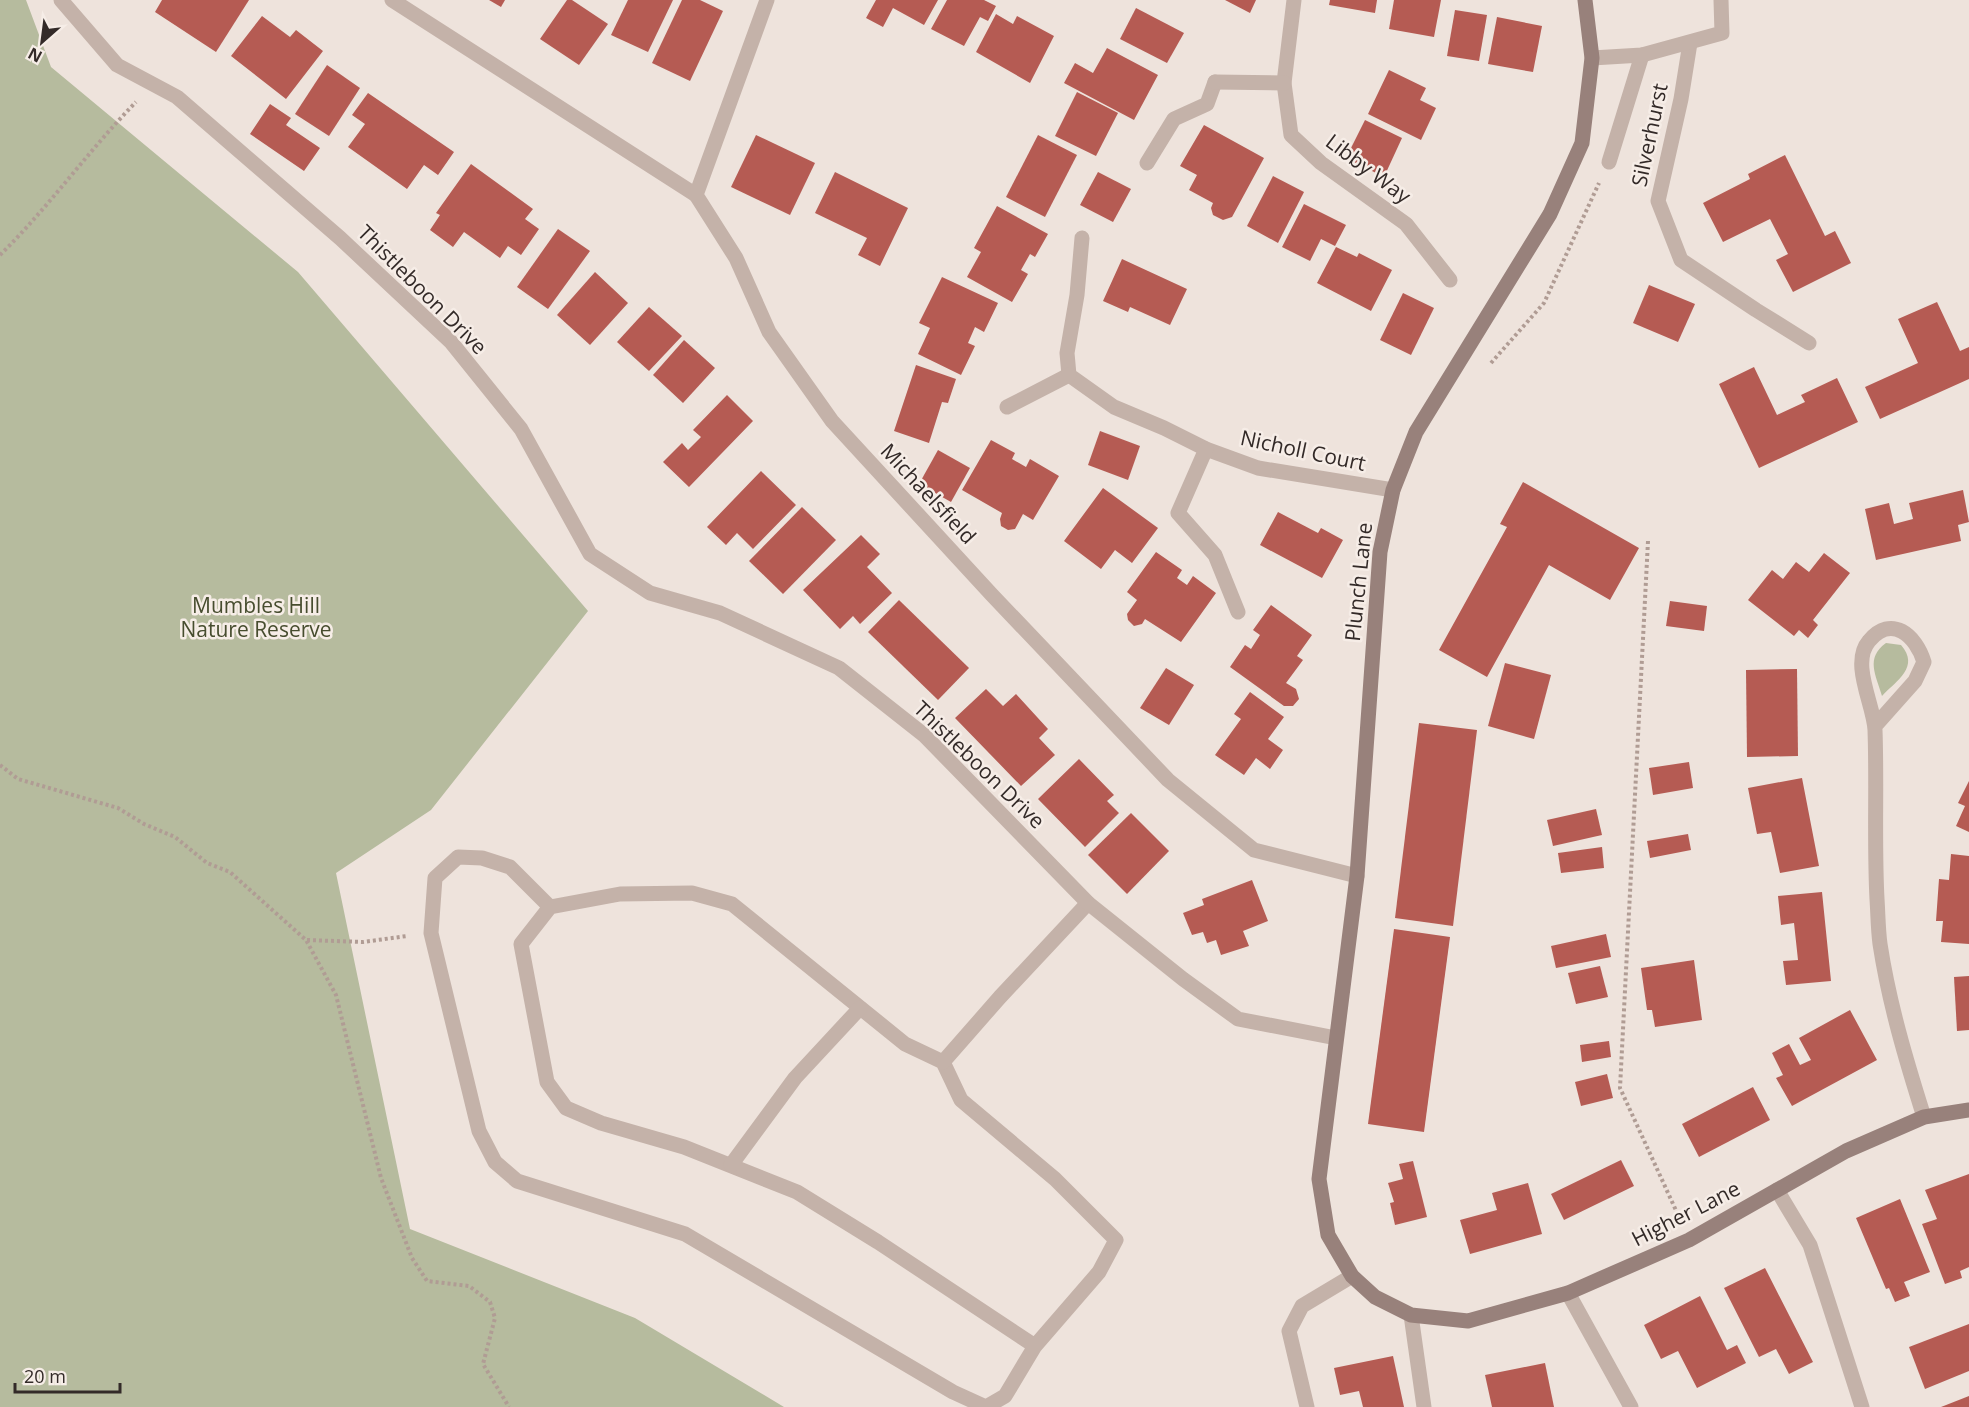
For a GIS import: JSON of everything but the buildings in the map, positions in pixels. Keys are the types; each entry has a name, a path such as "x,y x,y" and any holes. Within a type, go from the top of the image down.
{"street":[{"name":"Thistleboon Drive","path":"61,0 117,65 177,97 340,238 451,342 521,429 590,554 650,593 720,613 839,669 924,735 1088,903 1183,979 1238,1019 1336,1038"},
{"path":"392,0 696,195 767,0"},
{"name":"Libby Way","path":"1294,0 1284,83 1291,135 1322,163 1406,224 1450,280"},
{"name":"Plunch Lane","path":"1411,1315 1375,1297 1352,1276 1328,1235 1319,1179 1357,876 1380,552 1393,490 1416,432 1550,214 1582,143 1592,58 1585,0"},
{"path":"1592,58 1642,55 1722,33 1721,0"},
{"name":"Silverhurst","path":"1690,42 1681,99 1658,201 1682,260 1809,343"},
{"path":"1609,162 1642,55"},
{"path":"1147,163 1174,119 1207,104 1215,82 1284,83"},
{"name":"Michaelsfield","path":"696,195 736,258 770,332 832,421 1000,604 1168,780 1254,850 1357,876"},
{"path":"1006,407 1069,375 1067,353 1077,295 1082,238"},
{"name":"Nicholl Court","path":"1069,375 1114,407 1206,449 1258,468 1393,490"},
{"path":"1206,449 1178,513 1215,555 1238,612"},
{"path":"1875,726 1915,681 1924,662 1920,647 1911,636 1899,630 1890,629 1876,633 1866,644 1863,656 1865,685 1875,726 1875,855 1880,943 1899,1038 1924,1117"},
{"path":"550,907 510,867 482,858 458,857 435,878 431,933 479,1131 495,1162 517,1181 685,1234 953,1392 986,1407 1005,1396 1035,1346 1099,1272 1116,1240 1055,1179 961,1100 943,1062 905,1044 732,904 692,893 620,894 550,907 521,944 547,1082 566,1108 601,1124 684,1147 797,1192 878,1242 1035,1346"},
{"path":"943,1062 1088,903"},
{"path":"731,1166 795,1078 860,1008"},
{"name":"Higher Lane","path":"1411,1315 1468,1321 1568,1293 1689,1240 1846,1151 1924,1117 1969,1110"},
{"path":"1777,1190 1810,1245 1862,1407"},
{"path":"1307,1407 1288,1331 1302,1306 1352,1276"},
{"path":"1568,1293 1631,1407"},
{"path":"1411,1315 1424,1407"}],"path":[{"path":"0,255 31,225 110,128 153,85"},
{"path":"1648,541 1620,1088 1689,1240"},
{"path":"0,765 18,779 117,808 144,824 175,837 207,863 230,872 306,940 336,995 381,1178 412,1258 427,1281 469,1286 490,1302 495,1318 483,1364 509,1407"},
{"path":"306,940 363,942 431,933"}],"green space":[{"name":"Mumbles Hill Nature Reserve","path":"0,0 26,0 51,67 298,272 588,611 431,810 336,873 410,1229 635,1318 784,1407 0,1407"},
{"path":"1886,643 1901,645 1908,660 1900,679 1882,696 1875,674 1874,661"}]}
